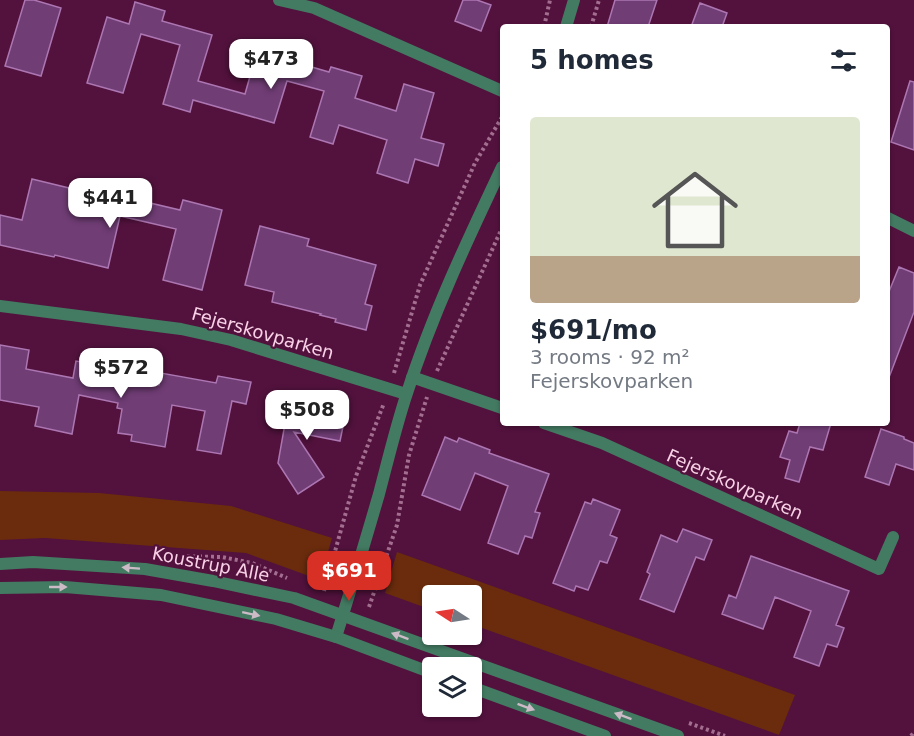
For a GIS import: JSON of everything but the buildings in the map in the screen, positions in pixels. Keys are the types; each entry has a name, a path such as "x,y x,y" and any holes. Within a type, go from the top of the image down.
{"street":[{"path":"279,0 314,8 500,90"},
{"path":"567,24 574,0"},
{"path":"336,637 359,565 406,394 446,289 500,171"},
{"path":"890,219 914,231"},
{"name":"Fejerskovparken","path":"0,306 206,333 406,394"},
{"path":"412,377 500,407"},
{"name":"Fejerskovparken","path":"553,426 602,443 879,569 893,537"},
{"name":"Koustrup Alle","path":"0,564 33,562 145,569 294,598 678,736"},
{"path":"0,588 65,587 161,595 276,619 336,637 422,668"},
{"path":"482,691 605,736"}],"path":[{"path":"545,24 550,0"},
{"path":"592,24 599,0"},
{"path":"369,607 397,525 409,455 431,383 500,232"}],"shaded area":[{"path":"0,491 99,493 231,506 332,538 320,580 246,553 45,538 0,540"},
{"path":"397,552 795,695 779,735 482,628 482,585 422,585 422,606 385,593"}]}
